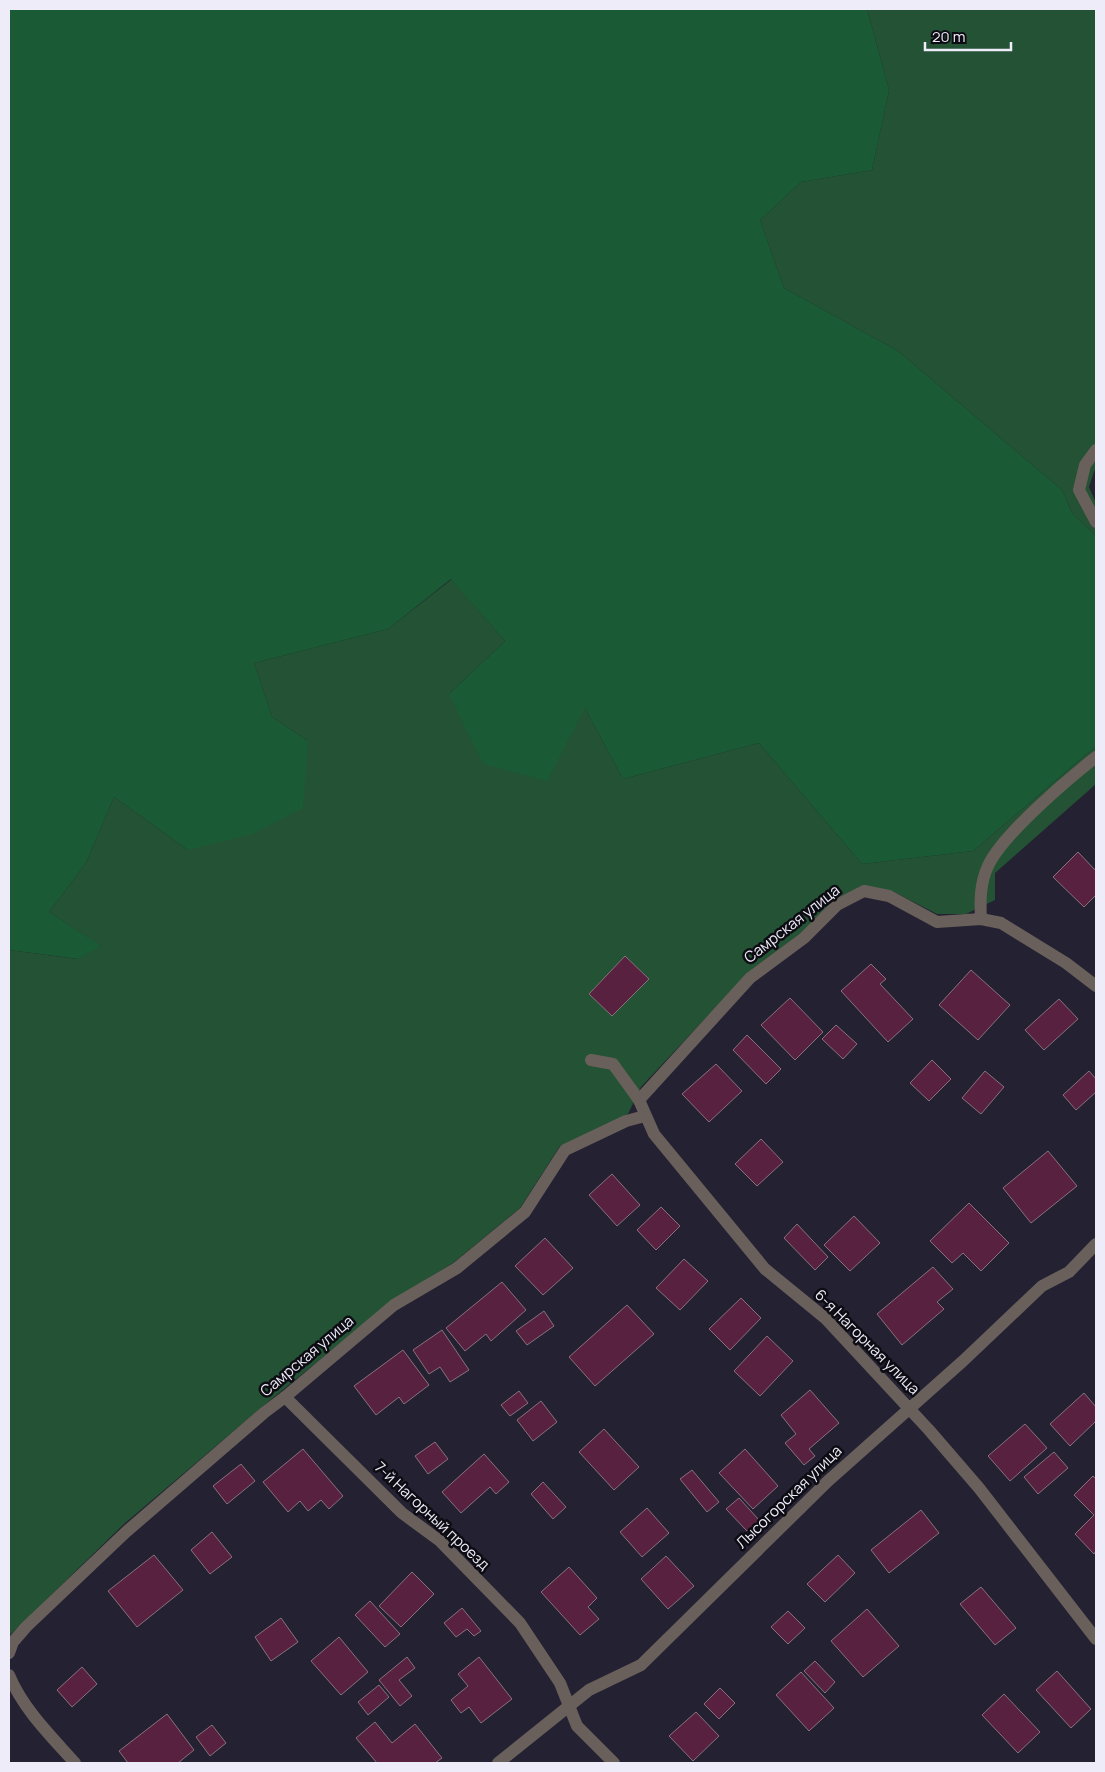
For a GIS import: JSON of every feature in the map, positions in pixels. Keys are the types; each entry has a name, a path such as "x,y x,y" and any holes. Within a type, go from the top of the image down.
{"street":[{"path":"1096,450 1085,465 1079,490 1096,522"},
{"path":"981,919 980,894 988,866 1016,828 1096,757"},
{"name":"Самрская улица","path":"639,1100 750,978 804,938 837,905 864,891 889,896 937,922 981,919 1001,923 1066,963 1096,986"},
{"name":"6-я Нагорная улица","path":"591,1060 613,1064 639,1100 644,1116 654,1134 765,1269 825,1318 909,1408 979,1488 1096,1639"},
{"name":"Самрская улица","path":"9,1652 13,1642 26,1627 126,1532 265,1412 394,1305 457,1268 525,1212 565,1150 626,1121 644,1116"},
{"name":"Лысогорская улица","path":"498,1763 589,1690 641,1665 828,1481 1042,1286 1069,1272 1096,1244"},
{"name":"7-й Нагорный проезд","path":"285,1397 402,1513 440,1541 520,1623 556,1676 577,1726 614,1763"},
{"path":"9,1676 14,1688 29,1710 75,1763"}],"green space":[{"path":"9,9 867,9 889,90 872,170 801,182 760,220 784,288 898,351 1062,490 1072,513 1096,536 1096,746 973,851 862,864 759,743 623,779 585,708 547,781 483,764 449,694 505,641 451,579 388,629 254,663 272,717 308,741 303,808 252,834 188,850 114,797 86,863 49,912 101,946 78,959 9,950"},
{"path":"867,9 1096,9 1096,466 1089,487 1096,503 1096,536 1072,513 1062,490 898,351 784,288 760,220 801,182 872,170 889,90"},
{"path":"452,579 505,641 449,694 585,708 623,779 759,743 862,864 973,851 1096,746 1096,784 995,873 995,900 966,914 937,914 892,891 862,886 745,976 641,1087 628,1114 560,1146 520,1208 453,1263 392,1301 263,1406 124,1524 9,1636 9,950 77,959 100,946 49,912 86,863 114,797 188,850 308,741 272,717 254,663 388,629"}],"building":[{"path":"1078,852 1096,871 1096,895 1084,907 1053,877"},
{"path":"625,956 649,979 612,1016 589,994"},
{"path":"871,964 886,979 880,984 913,1019 888,1042 841,991"},
{"path":"971,970 1010,1005 978,1040 939,1005"},
{"path":"790,998 823,1032 795,1060 761,1025"},
{"path":"1059,999 1078,1019 1044,1050 1025,1030"},
{"path":"836,1025 857,1044 843,1059 822,1039"},
{"path":"747,1035 781,1069 766,1084 733,1050"},
{"path":"932,1060 951,1079 929,1101 910,1083"},
{"path":"716,1064 742,1091 709,1122 682,1094"},
{"path":"985,1071 1004,1087 981,1114 962,1098"},
{"path":"1089,1071 1096,1079 1096,1092 1076,1110 1063,1095"},
{"path":"761,1139 783,1162 757,1186 735,1164"},
{"path":"1048,1151 1077,1186 1031,1223 1003,1188"},
{"path":"612,1174 640,1205 617,1226 589,1195"},
{"path":"969,1203 1009,1243 981,1271 963,1253 952,1263 930,1241"},
{"path":"661,1207 680,1226 656,1250 637,1230"},
{"path":"854,1216 880,1243 850,1271 824,1245"},
{"path":"797,1224 828,1257 815,1270 784,1238"},
{"path":"545,1238 573,1268 543,1295 515,1266"},
{"path":"684,1259 708,1281 680,1310 656,1288"},
{"path":"933,1267 953,1289 937,1302 944,1309 902,1345 877,1314"},
{"path":"502,1282 526,1310 491,1341 486,1334 465,1351 446,1328"},
{"path":"741,1298 761,1318 730,1350 709,1329"},
{"path":"627,1305 654,1334 595,1386 569,1357"},
{"path":"544,1311 554,1326 527,1345 516,1331"},
{"path":"442,1330 469,1370 450,1382 440,1367 429,1374 413,1350"},
{"path":"767,1336 793,1361 760,1396 734,1371"},
{"path":"403,1350 429,1385 404,1404 399,1397 376,1415 354,1386"},
{"path":"810,1390 839,1423 809,1449 815,1456 804,1465 785,1443 796,1434 781,1415"},
{"path":"519,1391 528,1403 510,1416 501,1405"},
{"path":"1084,1393 1096,1407 1096,1421 1070,1446 1050,1424"},
{"path":"541,1401 557,1422 533,1441 517,1420"},
{"path":"1025,1424 1047,1448 1010,1481 988,1456"},
{"path":"604,1429 639,1467 614,1490 579,1452"},
{"path":"435,1442 448,1459 428,1474 415,1456"},
{"path":"303,1449 343,1496 329,1509 321,1500 308,1511 300,1501 288,1512 263,1482"},
{"path":"745,1449 778,1486 753,1509 719,1473"},
{"path":"1054,1452 1068,1468 1038,1494 1024,1477"},
{"path":"484,1454 509,1482 496,1494 490,1487 461,1513 442,1492"},
{"path":"241,1464 255,1481 227,1504 213,1486"},
{"path":"692,1470 719,1502 707,1512 680,1479"},
{"path":"1093,1476 1096,1479 1096,1551 1094,1554 1075,1534 1094,1515 1074,1495"},
{"path":"543,1482 566,1507 553,1519 531,1494"},
{"path":"739,1498 759,1520 747,1531 726,1509"},
{"path":"647,1508 669,1533 642,1557 620,1532"},
{"path":"921,1510 939,1533 889,1573 871,1550"},
{"path":"212,1532 232,1557 210,1574 191,1550"},
{"path":"154,1555 183,1590 137,1627 108,1591"},
{"path":"838,1555 855,1573 825,1602 807,1584"},
{"path":"666,1556 694,1586 668,1609 641,1579"},
{"path":"569,1567 597,1598 588,1607 599,1619 580,1635 541,1592"},
{"path":"412,1572 434,1594 401,1627 379,1606"},
{"path":"981,1587 1016,1628 995,1645 960,1604"},
{"path":"370,1601 400,1634 385,1647 355,1615"},
{"path":"462,1608 481,1631 474,1636 467,1629 456,1637 444,1623"},
{"path":"867,1609 899,1646 863,1677 831,1641"},
{"path":"788,1611 805,1628 788,1644 771,1627"},
{"path":"281,1618 298,1642 271,1661 255,1637"},
{"path":"339,1637 368,1672 341,1695 311,1661"},
{"path":"407,1657 415,1668 399,1680 412,1696 400,1706 379,1680"},
{"path":"479,1657 512,1699 481,1723 469,1707 461,1713 451,1700 468,1686 458,1674"},
{"path":"815,1661 835,1682 825,1693 804,1671"},
{"path":"82,1667 97,1684 72,1707 57,1690"},
{"path":"1057,1671 1091,1709 1071,1728 1036,1690"},
{"path":"801,1672 834,1708 809,1731 776,1695"},
{"path":"379,1685 389,1697 368,1715 358,1702"},
{"path":"720,1688 735,1703 719,1719 704,1704"},
{"path":"1004,1694 1040,1732 1018,1753 982,1715"},
{"path":"696,1712 719,1736 693,1761 669,1736"},
{"path":"167,1714 194,1750 178,1763 128,1763 119,1751"},
{"path":"375,1722 392,1743 415,1724 442,1758 435,1763 377,1763 356,1738"},
{"path":"212,1725 226,1743 210,1756 196,1737"}]}
